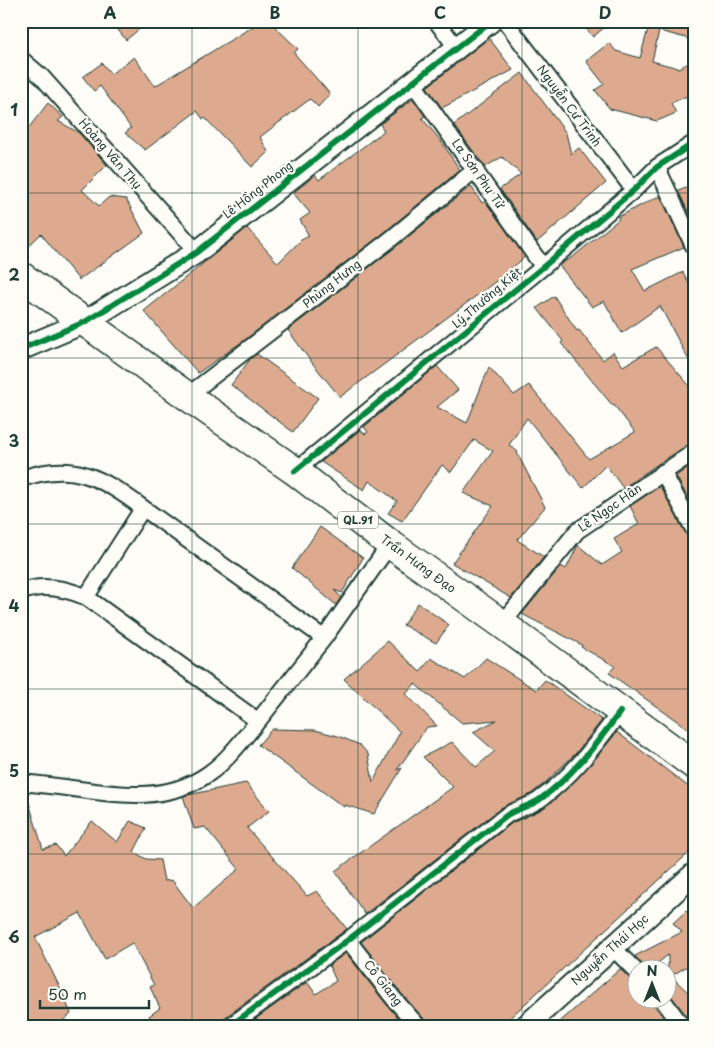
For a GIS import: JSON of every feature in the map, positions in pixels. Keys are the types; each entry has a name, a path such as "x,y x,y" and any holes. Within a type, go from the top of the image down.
{"highway":[{"name":"Trần Hưng Đạo","path":"21,276 186,396 295,471 390,544 694,765"}],"street":[{"path":"436,21 457,48"},
{"name":"Lê Hồng Phong","path":"21,349 85,322 197,252 491,21"},
{"name":"Nguyễn Cư Trinh","path":"505,21 634,190"},
{"name":"Hoàng Văn Thụ","path":"21,59 42,77 197,252"},
{"name":"La Sơn Phu Tử","path":"413,83 543,267"},
{"name":"Lý Thường Kiệt","path":"295,471 543,267 634,190 657,167 694,143"},
{"path":"657,167 694,248"},
{"name":"Phùng Hưng","path":"186,396 387,242 476,170"},
{"name":"Lê Ngọc Hân","path":"502,624 577,530 694,452"},
{"path":"21,479 49,471 86,474 118,490 324,638"},
{"path":"663,472 694,530"},
{"path":"86,597 143,508"},
{"path":"21,783 128,795 156,793 180,788 196,782 210,773 258,721 324,638 390,544"},
{"path":"23,588 59,588 86,597 258,721"},
{"path":"230,1026 348,940 507,814 538,801 565,779 586,757 620,712"},
{"name":"Nguyễn Thái Học","path":"526,1026 694,874"},
{"name":"Cô Giang","path":"348,940 394,999 418,1026"},
{"path":"613,948 628,963"},
{"path":"670,1010 682,1026"}],"building":[{"path":"111,21 149,21 126,40"},
{"path":"262,21 269,21 298,49 294,53 330,94 318,107 310,99 260,137 268,152 252,167 197,111 145,150 125,133 131,128 100,86 94,91 83,77 102,63 111,74 134,57 155,86"},
{"path":"580,21 612,21 593,37"},
{"path":"636,21 694,21 694,40 659,31 652,61 678,68 694,61 694,93 671,103 676,113 657,121 610,109 595,90 604,84 586,61 609,43 616,51 640,58 648,29 636,26"},
{"path":"489,38 513,70 442,108 427,87"},
{"path":"522,73 566,133 571,154 579,148 606,183 537,242 500,189 521,174 502,157 485,167 454,125"},
{"path":"413,99 425,116 422,118 441,141 460,170 381,235 246,339 198,373 144,311 247,228 278,263 301,240 309,236 300,220 310,213 293,193 315,175 319,180 384,131 380,124"},
{"path":"48,103 63,117 58,121 79,133 107,165 82,190 99,206 109,197 126,199 144,233 79,280 41,234 21,253 21,124 27,130"},
{"path":"694,185 694,224 678,191"},
{"path":"471,186 482,203 485,201 525,257 495,282 340,397 288,330"},
{"path":"657,197 661,197 684,247 632,269 645,291 683,272 694,294 694,370 660,306 622,333 604,301 592,307 559,265 574,256 619,219 618,217"},
{"path":"554,296 577,331 579,330 603,360 613,352 623,366 656,347 694,391 694,443 689,444 623,488 606,465 583,488 527,418 509,445 518,452 545,507 517,540 544,557 511,598 452,563 493,506 463,493 493,451 474,440 451,472 442,465 402,521 388,513 397,501 369,481 364,490 321,462 360,430 365,434 368,432 364,427 437,366 458,390 437,407 467,423 489,367 514,395 529,385 589,459 635,432 561,343 563,341 537,308"},
{"path":"257,354 318,398 293,432 231,385 251,358"},
{"path":"694,463 694,510 676,476"},
{"path":"660,486 686,534 694,539 694,733 609,673 615,666 581,647 582,645 522,614 561,566 566,569 578,545 602,565 622,552 614,539 639,524 630,506"},
{"path":"320,527 363,558 342,593 334,590 341,597 336,605 292,568"},
{"path":"418,603 449,625 436,643 403,625"},
{"path":"388,641 420,672 431,658 465,679 486,658 536,690 545,680 602,720 576,753 545,783 531,794 501,808 365,914 335,871 453,787 423,757 452,742 476,767 495,751 473,732 497,720 462,723 415,684 406,694 437,726 427,727 397,770 402,768 374,814 345,805 344,807 258,745 272,729 315,730 338,736 360,745 368,754 373,782 400,732 344,679"},
{"path":"617,732 694,791 694,848 501,1026 427,1026 425,1020 361,942 512,823 540,810 557,798 590,765"},
{"path":"246,783 269,811 247,828 307,896 317,891 347,929 224,1018 221,1026 156,1026 149,1016 160,1008 150,987 154,985 132,943 105,959 80,913 35,937 71,1014 56,1026 21,1026 21,792 26,793 43,849 56,845 64,856 92,821 117,842 130,821 146,828 134,852 146,859 160,860 164,881 172,880 193,908 239,869 205,827 194,829 183,796"},
{"path":"686,911 694,918 694,962 678,972 678,960 668,960 668,955 662,960 638,960 635,956 682,932 673,923"},
{"path":"346,953 405,1026 246,1026 307,982 316,994 336,981 329,965"},
{"path":"620,969 628,977 628,1010 658,1010 670,1026 555,1026"},
{"path":"678,983 694,998 694,1026 691,1026 690,1020 678,1005"}],"cycle path":[{"path":"21,349 85,322 197,252 491,21"},
{"path":"295,471 543,267 634,190 657,167 694,143"},
{"path":"230,1026 348,940 507,815 535,802 551,791 583,759 620,712"}]}
